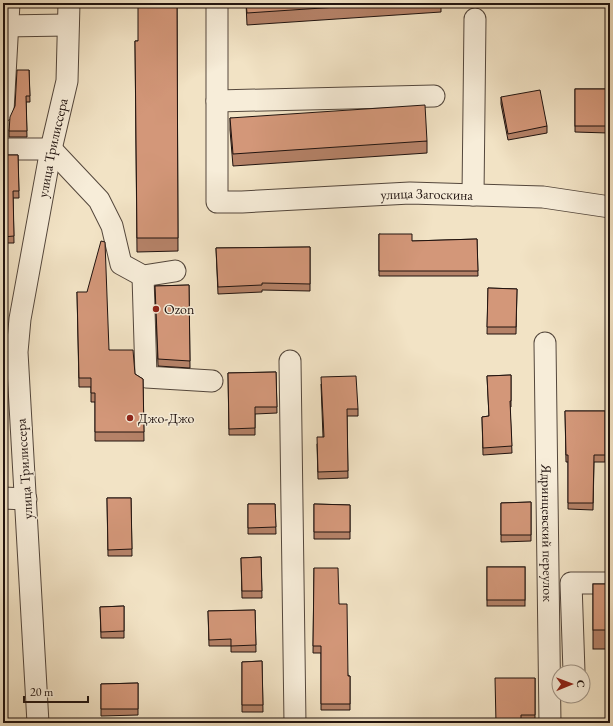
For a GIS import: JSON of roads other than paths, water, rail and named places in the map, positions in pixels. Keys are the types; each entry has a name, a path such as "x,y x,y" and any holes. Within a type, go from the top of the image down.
{"street":[{"path":"3,111 6,26 9,3"},
{"name":"улица Трилиссера","path":"38,723 17,352 20,319 51,149 67,80 69,3"},
{"path":"217,3 217,101 434,96"},
{"path":"473,195 475,19"},
{"path":"6,26 68,25"},
{"name":"улица Загоскина","path":"217,101 217,202 410,193 543,197 610,208"},
{"path":"3,149 51,149 99,200 112,226 121,264 143,276 175,271"},
{"path":"143,276 146,377 212,381"},
{"name":"Ядринцевский переулок","path":"545,342 550,723"},
{"path":"290,361 296,723"},
{"path":"3,498 26,499"},
{"path":"574,664 571,583 610,583"}],"place":[{"name":"Ozon","path":"156,309"},
{"name":"Джо-Джо","path":"130,418"}]}
